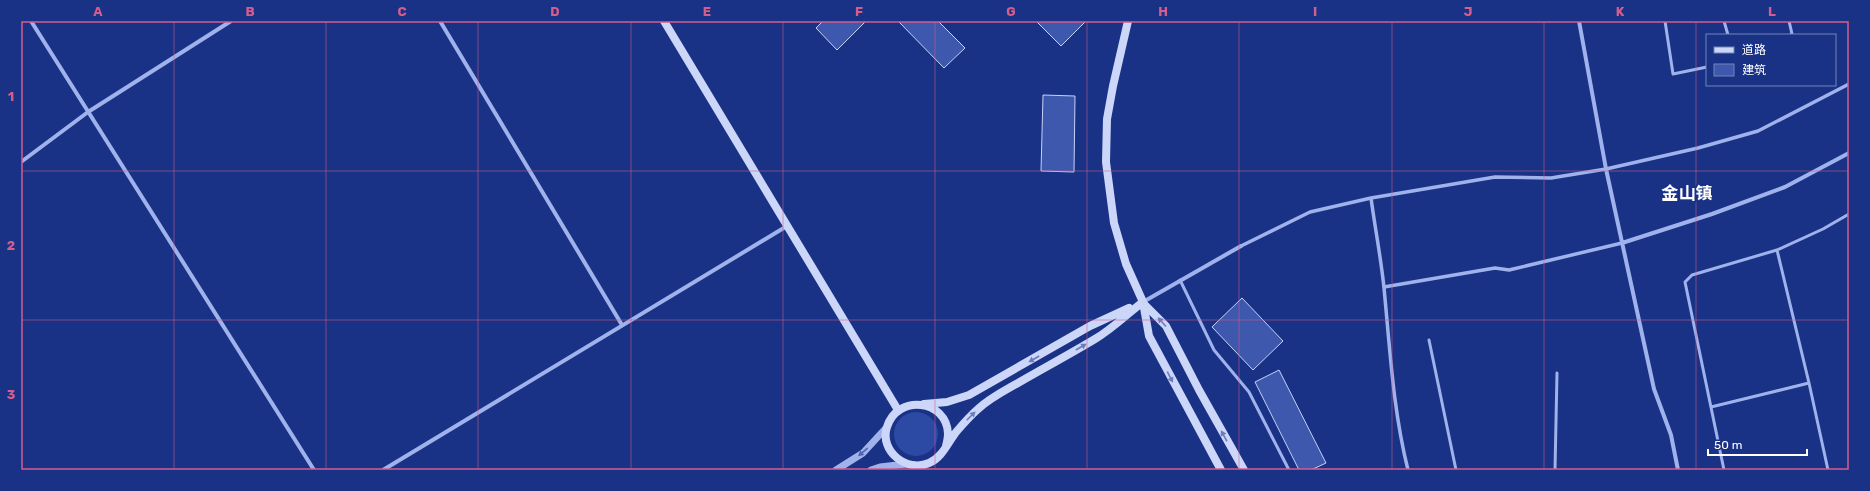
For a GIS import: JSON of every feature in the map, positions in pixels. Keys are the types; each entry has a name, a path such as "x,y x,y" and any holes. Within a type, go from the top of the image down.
{"main road":[{"path":"664,21 898,410"},
{"path":"1128,21 1107,119 1106,162 1111,203 1126,264 1143,302 1149,336 1221,470"},
{"path":"1143,302 1097,338 986,402 969,417 939,456 929,463 917,468 896,458 889,449 886,439 886,428 890,418 898,410 910,404 948,402 970,395 1090,326 1143,302"},
{"path":"1143,302 1166,326 1199,390 1244,470"},
{"path":"924,404 937,411 945,422 948,434 946,446"}],"street":[{"path":"31,21 314,470"},
{"path":"21,162 88,112 230,21"},
{"path":"440,21 622,325"},
{"path":"1581,21 1606,169 1654,390 1671,435 1678,470"},
{"path":"1143,302 1241,246 1310,212 1370,198 1495,177 1551,178 1606,169 1698,148 1758,131 1849,84"},
{"path":"1384,286 1495,268 1509,270 1622,243 1712,214 1785,187 1849,153"},
{"path":"1370,198 1384,286 1391,374 1403,449 1408,470"},
{"path":"383,470 787,226"},
{"path":"836,470 863,453 886,428"},
{"path":"871,470 880,467 906,464"}],"lane":[{"path":"1665,21 1674,74 1706,67"},
{"path":"1724,21 1728,34"},
{"path":"1789,21 1792,34"},
{"path":"1724,470 1685,282 1692,275 1777,250 1824,229 1849,214"},
{"path":"1777,250 1828,470"},
{"path":"1180,280 1214,350 1249,392 1289,470"},
{"path":"1429,340 1456,470"},
{"path":"1555,470 1557,373"},
{"path":"1711,407 1809,383"}],"shaded area":[{"path":"912,412 920,412 925,413 932,418 937,425 937,443 932,450 925,455 912,456 904,453 897,446 894,438 894,430 897,422 904,415"}],"building":[{"path":"823,21 866,21 837,50 816,28"},
{"path":"898,21 938,21 965,48 944,68"},
{"path":"1036,21 1086,21 1061,46"},
{"path":"1043,95 1075,96 1074,172 1041,171"},
{"path":"1242,298 1283,341 1253,370 1212,327"},
{"path":"1279,370 1326,463 1311,470 1299,470 1255,382"}],"district":[{"name":"金山镇","path":"1687,193"}]}
